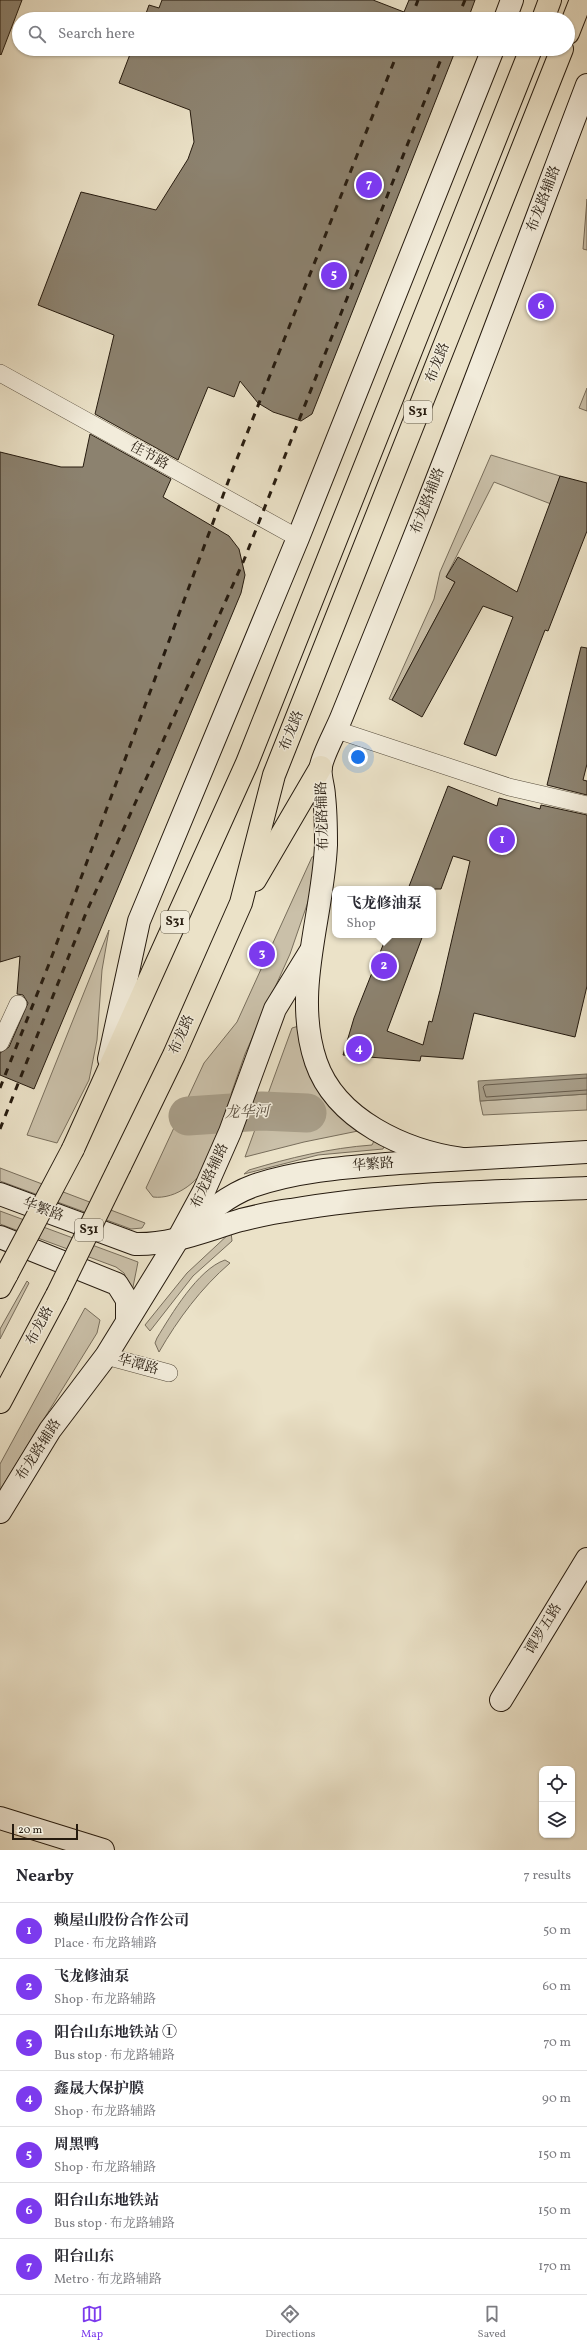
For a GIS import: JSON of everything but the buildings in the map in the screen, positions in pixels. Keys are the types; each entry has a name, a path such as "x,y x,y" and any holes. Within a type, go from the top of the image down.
{"main road":[{"path":"508,12 512,0"},
{"path":"546,12 550,0"},
{"path":"575,15 581,0"},
{"path":"104,1081 139,921 298,538 490,56"},
{"name":"布龙路","path":"4,1281 73,1149 247,763 528,56"},
{"name":"布龙路","path":"0,1402 57,1295 174,1055 241,903 274,775 559,56"},
{"name":"布龙路辅路","path":"0,1512 50,1430 106,1356 178,1239 204,1191 230,1132 277,1004 313,948 326,841 324,796 320,767 337,730 422,518 587,85"},
{"path":"241,903 320,767"},
{"path":"313,948 307,991 309,1030 317,1064 329,1087 354,1114 382,1133 433,1153 454,1159 449,1195"},
{"name":"华繁路","path":"178,1239 223,1202 253,1186 322,1170 454,1159 587,1152"},
{"name":"华繁路","path":"0,1194 135,1244 151,1244 178,1239 242,1220 323,1205 449,1195 587,1188"},
{"path":"0,1237 117,1284 127,1300 127,1320"},
{"name":"谭罗五路","path":"501,1700 587,1559"},
{"path":"0,1818 103,1850"}],"street":[{"name":"佳节路","path":"0,373 298,538"},
{"path":"337,730 509,786 587,805"},
{"path":"0,1043 18,1004"},
{"name":"华潭路","path":"106,1356 169,1373"}],"shaded area":[{"path":"587,199 587,250 583,249"},
{"path":"587,388 587,411 579,408"},
{"path":"491,455 560,476 551,504 494,482 446,577 455,582 392,700 389,699 434,599 440,572"},
{"path":"316,856 310,896 290,954 245,1054 230,1097 196,1102 184,1129 220,1125 210,1158 201,1174 187,1187 170,1195 153,1197 146,1188 204,1063 237,1022 312,857"},
{"path":"109,930 102,970 97,1040 89,1080 57,1143 27,1135"},
{"path":"299,1026 306,1059 315,1086 331,1108 358,1131 304,1142 245,1157 292,1028"},
{"path":"587,1094 587,1110 483,1115 480,1101"},
{"path":"374,1141 384,1146 383,1149 318,1155 244,1174 249,1170 279,1161 325,1151 372,1145"},
{"path":"0,1168 145,1223 142,1228 131,1229 0,1181"},
{"path":"0,1211 138,1262 132,1292 124,1273 116,1267 0,1224"},
{"path":"231,1232 232,1241 193,1276 150,1331 145,1325 187,1273"},
{"path":"225,1260 230,1263 209,1283 191,1304 159,1352 155,1343 157,1338 186,1294 205,1273 215,1265"},
{"path":"27,1281 29,1283 0,1339 0,1329"},
{"path":"85,1308 100,1320 97,1333 0,1490 0,1464"}],"water":[{"path":"587,1074 587,1094 480,1101 478,1081"},
{"path":"269,1095 304,1096 306,1125 220,1125 184,1129 196,1102 230,1097"}],"pier":[{"path":"269,1093 256,1127 219,1127 231,1095"}],"waterway":[{"name":"龙华河","path":"188,1116 262,1111 307,1113"}],"railway":[{"path":"414,12 418,0"},
{"path":"460,12 465,0"},
{"path":"0,1088 49,964 231,474 396,56"},
{"path":"0,1129 86,913 244,560 442,56"}],"place":[{"name":"阳台山东","path":"369,185"},
{"name":"周黑鸭","path":"334,275"},
{"name":"阳台山东地铁站","path":"541,306"},
{"name":"赖屋山股份合作公司","path":"502,840"},
{"name":"阳台山东地铁站 ①","path":"262,954"},
{"name":"飞龙修油泵","path":"384,966"},
{"name":"鑫晟大保护膜","path":"359,1049"}]}
